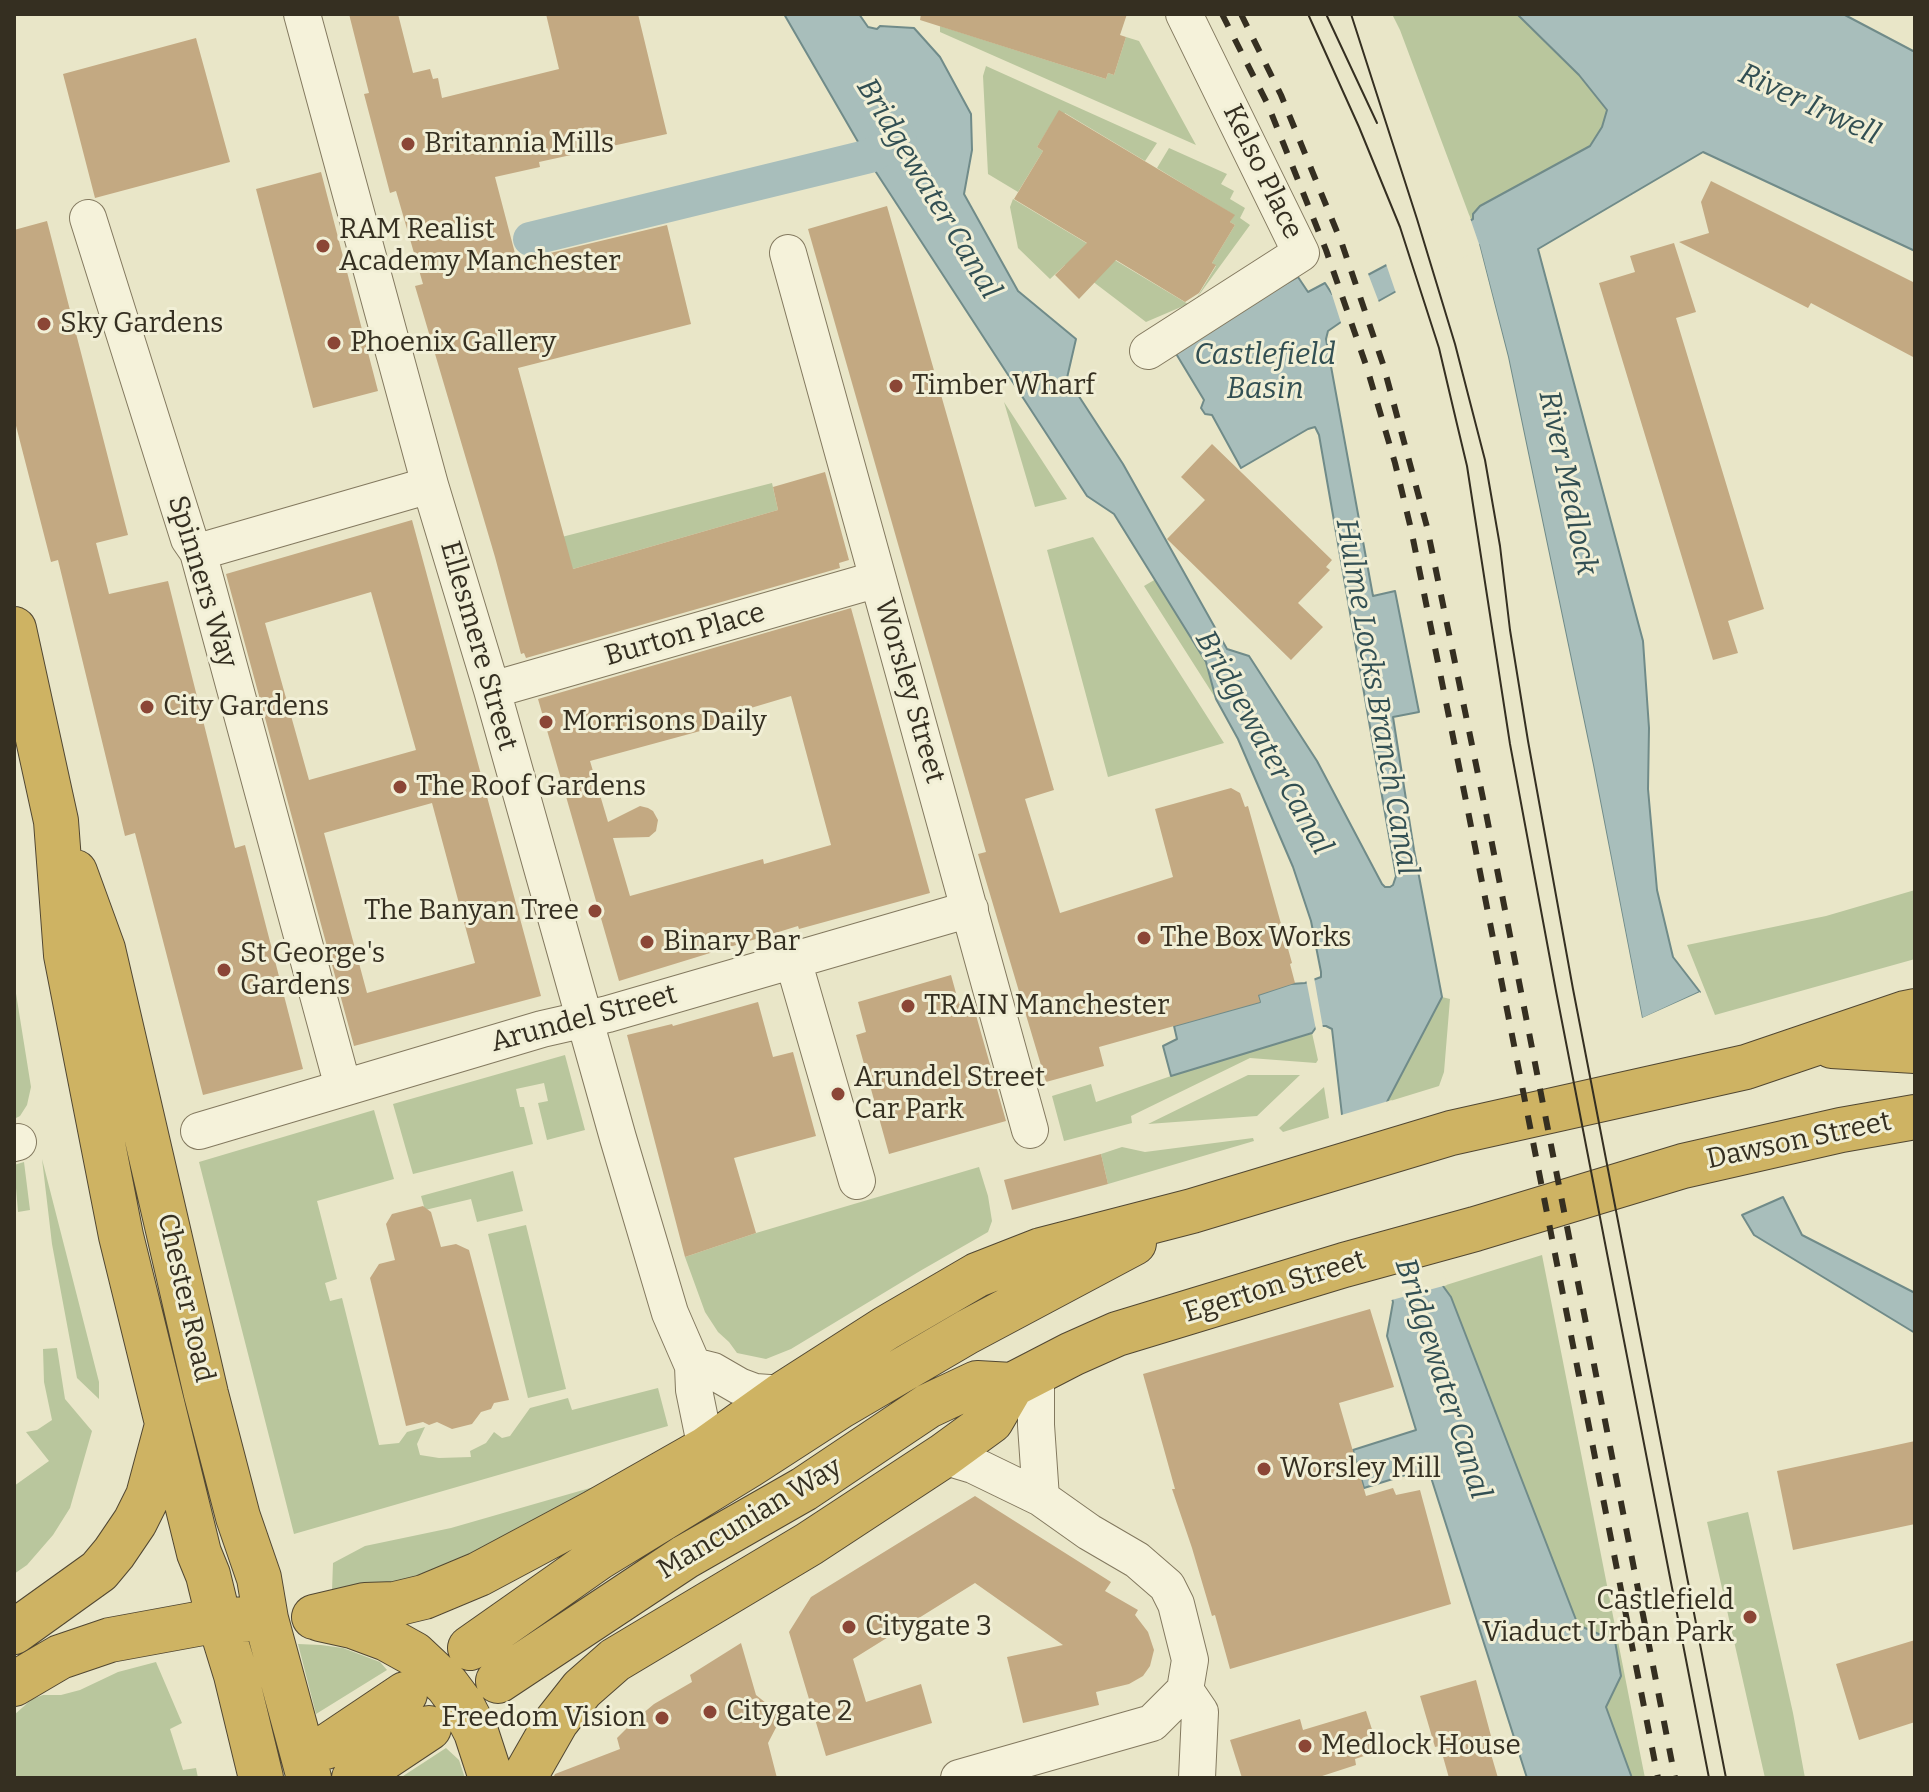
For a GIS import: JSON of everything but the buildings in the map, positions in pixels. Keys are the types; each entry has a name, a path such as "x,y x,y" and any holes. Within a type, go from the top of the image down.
{"highway":[{"name":"Chester Road","path":"14,629 56,821 103,949 206,1394 238,1517 259,1578 266,1619 329,1768"},
{"name":"Chester Road","path":"56,821 66,955 121,1236 199,1553 236,1675 261,1778"},
{"path":"14,1684 35,1670 85,1647 110,1640 219,1620 314,1617 365,1605 395,1604 452,1587 706,1449 783,1394 886,1328 977,1275 1041,1250 1192,1211 1463,1131 1746,1067 1915,1011"},
{"path":"1809,1045 1915,1051"},
{"name":"Dawson Street","path":"1683,1166 1915,1117"},
{"name":"Egerton Street","path":"1024,1379 1117,1334 1683,1166"},
{"name":"Mancunian Way","path":"470,1648 598,1558 839,1407 967,1332 1192,1211"},
{"path":"524,1778 556,1722 582,1689 615,1660 809,1544 943,1456 991,1421 1024,1379"},
{"name":"Mancunian Way","path":"498,1681 685,1557 804,1489 928,1406 977,1383 1024,1379"},
{"name":"Chester Road","path":"14,1632 99,1571 135,1522 148,1496 168,1422"},
{"path":"314,1617 352,1626 387,1639 414,1654 447,1685 462,1705 476,1732 491,1778"},
{"path":"329,1768 417,1711"}],"street":[{"name":"Ellesmere Street","path":"302,14 430,485 492,690 584,1021 670,1313 693,1366 694,1390 706,1449"},
{"name":"Kelso Place","path":"1148,351 1301,253 1184,14"},
{"name":"Spinners Way","path":"88,218 189,539 198,552 343,1087"},
{"name":"Worsley Street","path":"788,253 1030,1130"},
{"path":"198,552 430,485"},
{"name":"Burton Place","path":"492,690 878,579"},
{"name":"Arundel Street","path":"199,1131 542,1029 584,1021 970,909"},
{"path":"793,960 857,1181"},
{"path":"693,1366 713,1371 755,1392 783,1394"},
{"path":"1024,1379 1036,1425 1041,1498"},
{"path":"943,1456 973,1465 1041,1498 1137,1560 1167,1586 1176,1604 1190,1660 1185,1690 1152,1723 959,1778"},
{"path":"1185,1690 1200,1712 1197,1778"}],"green space":[{"path":"1392,14 1517,14 1579,75 1607,110 1602,127 1590,146 1480,206 1471,220"},
{"path":"940,26 1106,79 1108,73 1114,75 1126,37 1139,41 1196,145 940,32"},
{"path":"986,66 1157,143 1145,161 1065,113 1061,121 1055,118 1037,147 1043,151 1018,192 988,174 983,76"},
{"path":"1169,148 1227,174 1221,184 1234,191 1230,199 1245,208 1240,218 1250,225 1196,299 1216,266 1212,263 1235,225 1230,222 1234,215 1157,168"},
{"path":"1013,199 1188,304 1146,322 1079,271 1075,275 1065,265 1050,279 1018,248 1010,207"},
{"path":"1004,402 1067,499 1035,507"},
{"path":"772,483 778,510 559,573 550,540"},
{"path":"1093,537 1224,743 1108,777 1047,550"},
{"path":"1156,579 1206,662 1216,699 1144,586"},
{"path":"1915,890 1915,959 1715,1015 1687,945 1826,916"},
{"path":"14,981 31,1087 27,1105 14,1119"},
{"path":"1442,997 1450,999 1444,1072 1439,1086 1387,1102"},
{"path":"1312,1033 1316,1063 1250,1058 1131,1116 1132,1123 1064,1141 1052,1096 1091,1084 1096,1102"},
{"path":"565,1055 585,1130 547,1140 538,1103 548,1101 544,1083 516,1089 533,1144 413,1174 393,1104"},
{"path":"1248,1075 1300,1075 1257,1116 1148,1124"},
{"path":"1324,1087 1329,1118 1283,1132 1279,1128"},
{"path":"374,1110 394,1179 317,1201 337,1279 325,1283 330,1301 342,1298 379,1445 399,1443 407,1432 425,1427 417,1444 420,1455 471,1457 470,1451 486,1443 494,1432 502,1438 510,1436 530,1408 568,1398 572,1410 658,1388 668,1426 294,1534 199,1162"},
{"path":"1253,1138 1254,1141 1108,1184 1101,1154 1122,1147 1145,1152"},
{"path":"42,1159 99,1382 99,1399 77,1378 52,1244"},
{"path":"24,1162 30,1210 18,1212 14,1165"},
{"path":"979,1167 992,1221 988,1232 791,1349 766,1359 737,1353 705,1312 685,1257"},
{"path":"513,1171 523,1211 477,1222 471,1199 425,1210 421,1196"},
{"path":"526,1225 566,1389 528,1398 488,1234"},
{"path":"1542,1255 1645,1778 1632,1778 1606,1707 1621,1676 1578,1625 1451,1297 1443,1286"},
{"path":"57,1348 65,1399 92,1431 70,1508 53,1535 27,1565 14,1574 14,1486 49,1461 26,1432 37,1430 52,1420 44,1382 43,1349"},
{"path":"604,1484 430,1583 332,1591 333,1563 365,1546 451,1528"},
{"name":"Castlefield Viaduct Urban Park","path":"1748,1512 1805,1778 1765,1778 1707,1522"},
{"path":"298,1644 343,1648 380,1662 387,1670 316,1714"},
{"path":"156,1662 182,1723 170,1729 183,1770 196,1768 198,1778 14,1778 14,1715 32,1699 80,1690 118,1672"},
{"path":"446,1748 459,1760 465,1778 400,1778"}],"water":[{"name":"Castlefield Basin","path":"784,14 859,14 868,27 914,28 940,57 971,114 972,150 964,194 1018,291 1076,339 1067,378 1123,464 1227,649 1249,656 1317,761 1385,887 1393,885 1396,876 1319,435 1315,427 1308,429 1241,468 1212,415 1205,414 1201,408 1204,400 1172,347 1298,277 1308,292 1325,283 1332,294 1473,219 1480,206 1590,146 1602,127 1607,110 1579,75 1517,14 1843,14 1915,52 1915,251 1703,152 1538,249 1643,641 1649,728 1648,789 1657,890 1673,957 1700,992 1642,1019 1508,357 1479,245 1341,322 1328,331 1326,339 1373,596 1395,591 1419,712 1393,717 1442,997 1387,1102 1443,1286 1451,1297 1578,1625 1615,1641 1621,1676 1606,1707 1632,1778 1527,1778 1428,1468 1364,1488 1353,1450 1416,1430 1387,1336 1393,1302 1342,1115 1332,1029 1317,1026 1312,1033 1171,1076 1163,1046 1177,1039 1174,1026 1260,1002 1258,995 1321,977 1311,921 1293,867 1238,739 1216,699 1206,662 1114,514 1087,496 872,166"},
{"path":"1783,1197 1802,1235 1915,1293 1915,1333 1754,1235 1742,1215"}],"pier":[{"path":"1469,215 1508,357 1642,1018 1700,992 1702,996 1643,1023 1638,1020 1504,358 1477,250 1397,296 1385,261"},
{"path":"1367,271 1380,305 1342,326 1327,279 1333,289"},
{"path":"1314,977 1323,1028 1316,1030 1306,979"},
{"path":"1392,1100 1447,1285 1388,1301 1338,1116"}],"waterway":[{"name":"Bridgewater Canal","path":"530,239 870,156 900,139"}],"tram line":[{"path":"1308,14 1400,227 1439,348 1467,466 1510,744 1709,1778"},
{"path":"1326,14 1377,123"},
{"path":"1351,14 1455,344 1485,460 1528,741 1573,989 1726,1778"}],"railway":[{"path":"1222,14 1268,105 1326,250 1367,368 1395,463 1469,816 1658,1778"},
{"path":"1241,14 1281,95 1342,244 1383,364 1427,527 1675,1778"}],"place":[{"name":"Britannia Mills","path":"408,144"},
{"name":"RAM Realist Academy Manchester","path":"323,246"},
{"name":"Sky Gardens","path":"44,324"},
{"name":"Phoenix Gallery","path":"334,343"},
{"name":"Timber Wharf","path":"896,386"},
{"name":"City Gardens","path":"147,707"},
{"name":"Morrisons Daily","path":"546,722"},
{"name":"The Roof Gardens","path":"400,787"},
{"name":"The Banyan Tree","path":"595,911"},
{"name":"The Box Works","path":"1144,938"},
{"name":"Binary Bar","path":"647,942"},
{"name":"St George's Gardens","path":"224,970"},
{"name":"TRAIN Manchester","path":"908,1006"},
{"name":"Arundel Street Car Park","path":"838,1094"},
{"name":"Worsley Mill","path":"1264,1469"},
{"name":"Castlefield Viaduct Urban Park","path":"1750,1617"},
{"name":"Citygate 3","path":"849,1627"},
{"name":"Citygate 2","path":"710,1712"},
{"name":"Freedom Vision","path":"662,1718"},
{"name":"Medlock House","path":"1305,1746"}],"water label":[{"name":"River Irwell","path":"1809,105"},
{"name":"River Medlock","path":"1567,483"},
{"name":"Hulme Locks Branch Canal","path":"1376,697"}]}
